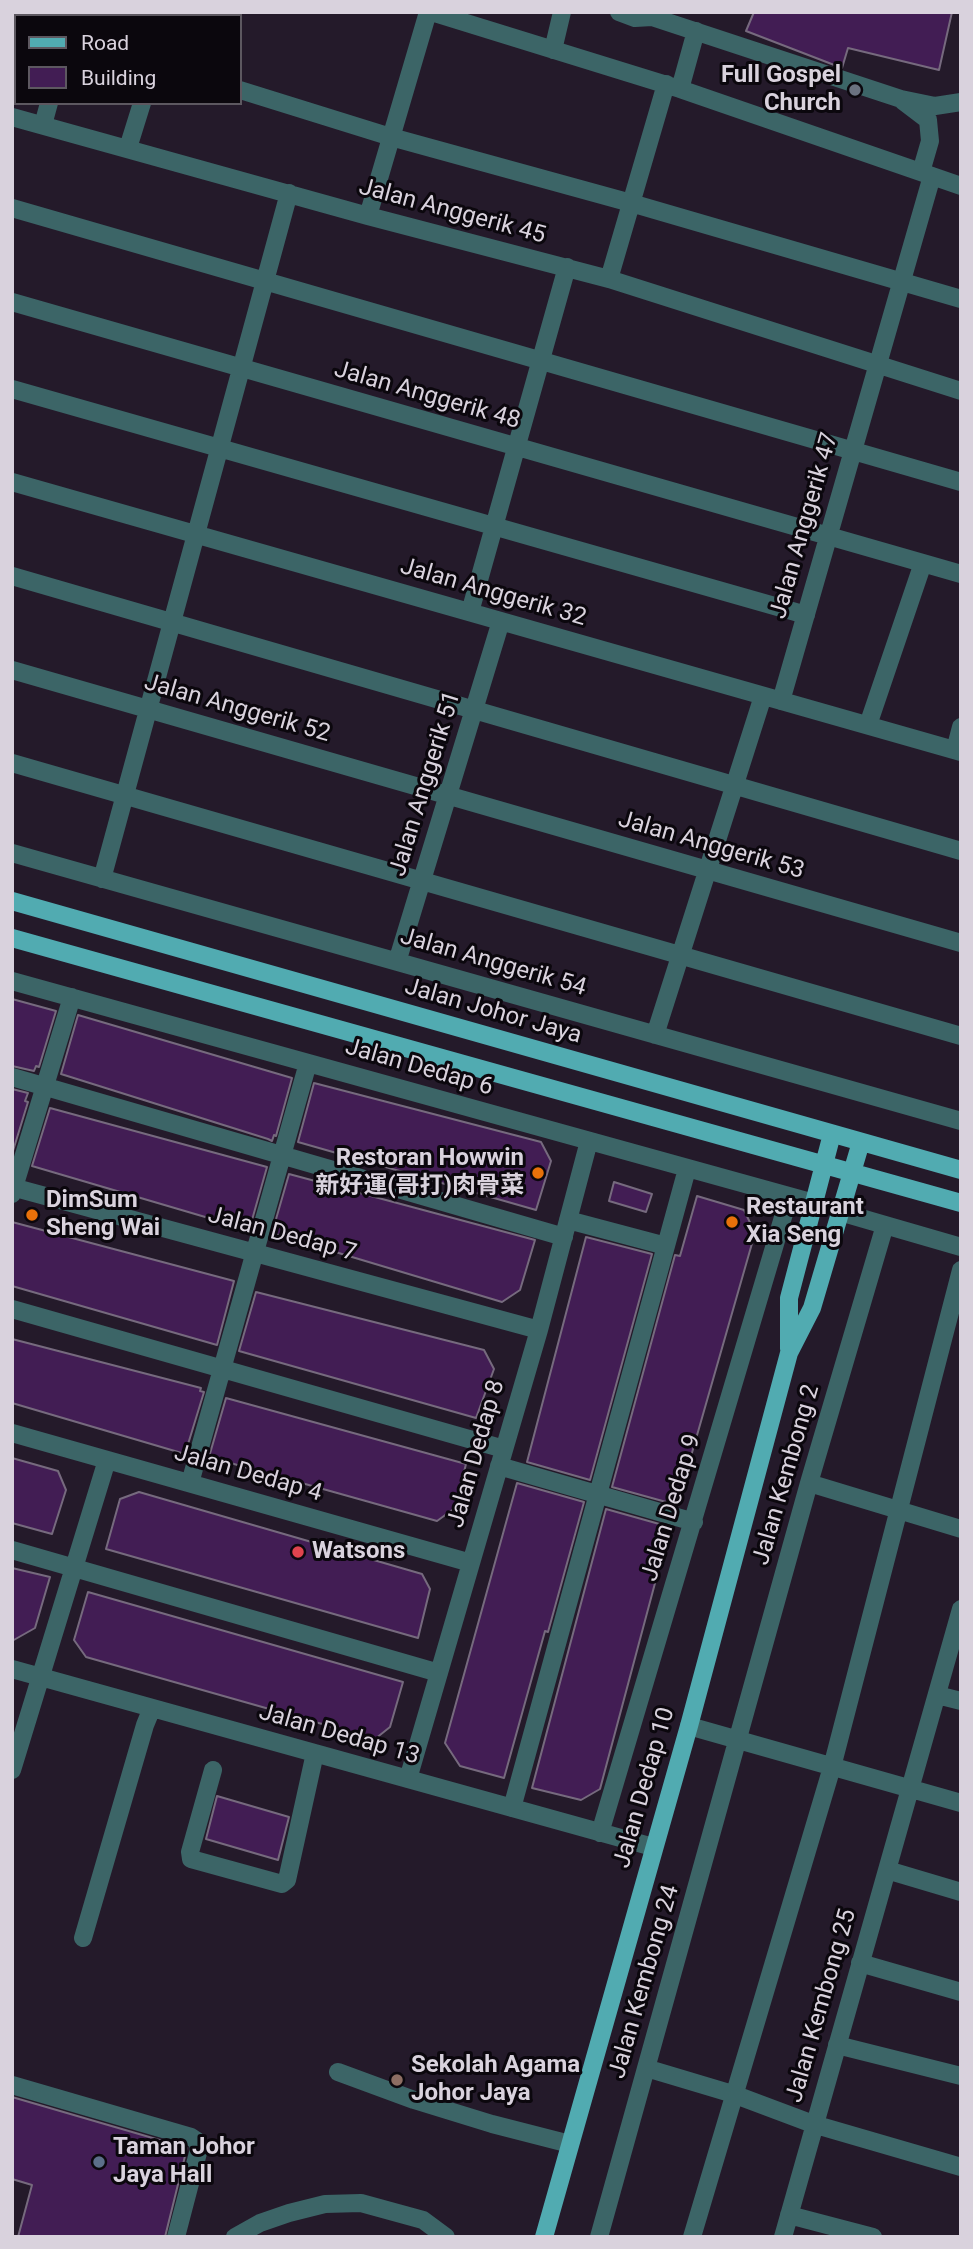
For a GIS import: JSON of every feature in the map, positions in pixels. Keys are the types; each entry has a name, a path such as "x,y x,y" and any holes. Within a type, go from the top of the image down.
{"main road":[{"name":"Jalan Johor Jaya","path":"12,901 961,1170"},
{"path":"12,938 961,1203"},
{"name":"Jalan Dedap 10","path":"789,1353 789,1298 832,1134"},
{"name":"Jalan Dedap 10","path":"544,2237 689,1726 789,1353 813,1308 861,1142"}],"street":[{"path":"368,216 429,12 673,86 960,184"},
{"path":"553,50 562,12"},
{"path":"619,12 635,18 649,15 901,99 935,106 961,102"},
{"path":"609,279 631,203 696,31"},
{"path":"242,91 391,137 631,203 961,299"},
{"name":"Jalan Anggerik 47","path":"781,701 901,281 927,174 930,141 928,120 901,99"},
{"path":"43,125 49,105"},
{"path":"128,148 141,105"},
{"name":"Jalan Anggerik 45","path":"12,117 368,216 609,279 961,391"},
{"path":"102,878 289,193"},
{"path":"12,208 961,482"},
{"path":"470,612 567,267"},
{"name":"Jalan Anggerik 48","path":"12,302 961,574"},
{"path":"12,389 806,615"},
{"name":"Jalan Anggerik 32","path":"12,482 958,751"},
{"path":"867,725 923,563"},
{"path":"12,576 961,851"},
{"name":"Jalan Anggerik 51","path":"397,962 501,621"},
{"name":"Jalan Anggerik 52","path":"12,670 448,795"},
{"path":"655,1035 763,695"},
{"path":"958,751 961,727"},
{"path":"12,763 961,1036"},
{"name":"Jalan Anggerik 53","path":"448,795 961,943"},
{"name":"Jalan Anggerik 54","path":"12,853 655,1035 960,1116"},
{"name":"Jalan Dedap 6","path":"12,981 814,1203"},
{"path":"13,1190 72,998"},
{"path":"190,1483 308,1063"},
{"path":"12,1077 282,1155 566,1228 666,1246"},
{"name":"Jalan Dedap 8","path":"408,1779 539,1330 589,1141"},
{"path":"512,1808 687,1168"},
{"name":"Jalan Dedap 7","path":"13,1190 539,1330"},
{"name":"Jalan Dedap 9","path":"600,1833 789,1197"},
{"path":"840,1212 961,1247"},
{"name":"Jalan Kembong 2","path":"739,1740 809,1483 885,1225"},
{"path":"692,2237 832,1767 961,1270"},
{"path":"12,1309 222,1369 502,1458 598,1494 694,1522"},
{"name":"Jalan Dedap 4","path":"12,1433 471,1563"},
{"path":"12,1770 107,1460"},
{"path":"809,1483 961,1530"},
{"path":"12,1550 439,1673"},
{"name":"Jalan Kembong 25","path":"783,2237 960,1615"},
{"name":"Jalan Dedap 13","path":"12,1669 653,1847"},
{"path":"937,1695 961,1701"},
{"path":"83,1938 152,1708"},
{"path":"689,1726 961,1803"},
{"name":"Jalan Kembong 24","path":"599,2237 739,1740"},
{"path":"214,1770 190,1852 191,1859 282,1884 287,1880 315,1754"},
{"path":"887,1870 961,1892"},
{"path":"860,1963 961,1992"},
{"path":"837,2045 961,2076"},
{"path":"646,2068 733,2094 813,2124 961,2167"},
{"path":"338,2072 414,2100 570,2144"},
{"path":"12,2085 197,2141 199,2149 176,2237"},
{"path":"235,2237 260,2222 289,2213 325,2204 361,2203 423,2220 446,2237"},
{"path":"789,2215 873,2237"}],"building":[{"path":"754,12 952,12 939,70 848,48 842,68 746,31"},
{"path":"12,999 56,1011 39,1067 36,1066 34,1071 12,1066"},
{"path":"78,1015 292,1078 276,1136 274,1135 272,1141 61,1074"},
{"path":"314,1083 541,1142 551,1161 536,1210 298,1142"},
{"path":"12,1089 28,1093 25,1101 28,1102 12,1154"},
{"path":"50,1108 267,1167 250,1227 247,1226 246,1229 32,1166"},
{"path":"289,1174 535,1240 520,1290 502,1302 272,1233"},
{"path":"614,1182 652,1194 646,1212 609,1201"},
{"path":"697,1196 744,1210 755,1233 677,1505 612,1487 675,1255 680,1256"},
{"path":"12,1222 234,1281 217,1345 12,1286"},
{"path":"586,1237 652,1254 590,1480 527,1462"},
{"path":"256,1292 484,1350 494,1369 476,1418 239,1351"},
{"path":"12,1339 201,1388 200,1391 204,1392 185,1454 12,1403"},
{"path":"226,1398 466,1464 455,1508 437,1521 209,1457"},
{"path":"12,1458 58,1471 66,1490 52,1534 12,1523"},
{"path":"517,1483 584,1502 504,1778 460,1766 445,1743"},
{"path":"139,1492 422,1574 430,1589 418,1638 106,1549 120,1499"},
{"path":"606,1509 670,1527 600,1789 581,1800 532,1788"},
{"path":"12,1568 50,1577 35,1628 12,1641"},
{"path":"88,1592 403,1682 390,1727 375,1739 86,1657 74,1640"},
{"path":"217,1796 289,1817 278,1860 206,1839"},
{"name":"Taman Johor Jaya Hall","path":"12,2097 187,2148 165,2237 18,2237 32,2185 12,2179"}],"place":[{"name":"Full Gospel Church","path":"855,90"},
{"name":"Restoran Howwin 新好運(哥打)肉骨菜","path":"538,1173"},
{"name":"DimSum Sheng Wai","path":"32,1215"},
{"name":"Restaurant Xia Seng","path":"732,1222"},
{"name":"Watsons","path":"298,1552"},
{"name":"Sekolah Agama Johor Jaya","path":"397,2080"},
{"name":"Taman Johor Jaya Hall","path":"99,2162"}]}
